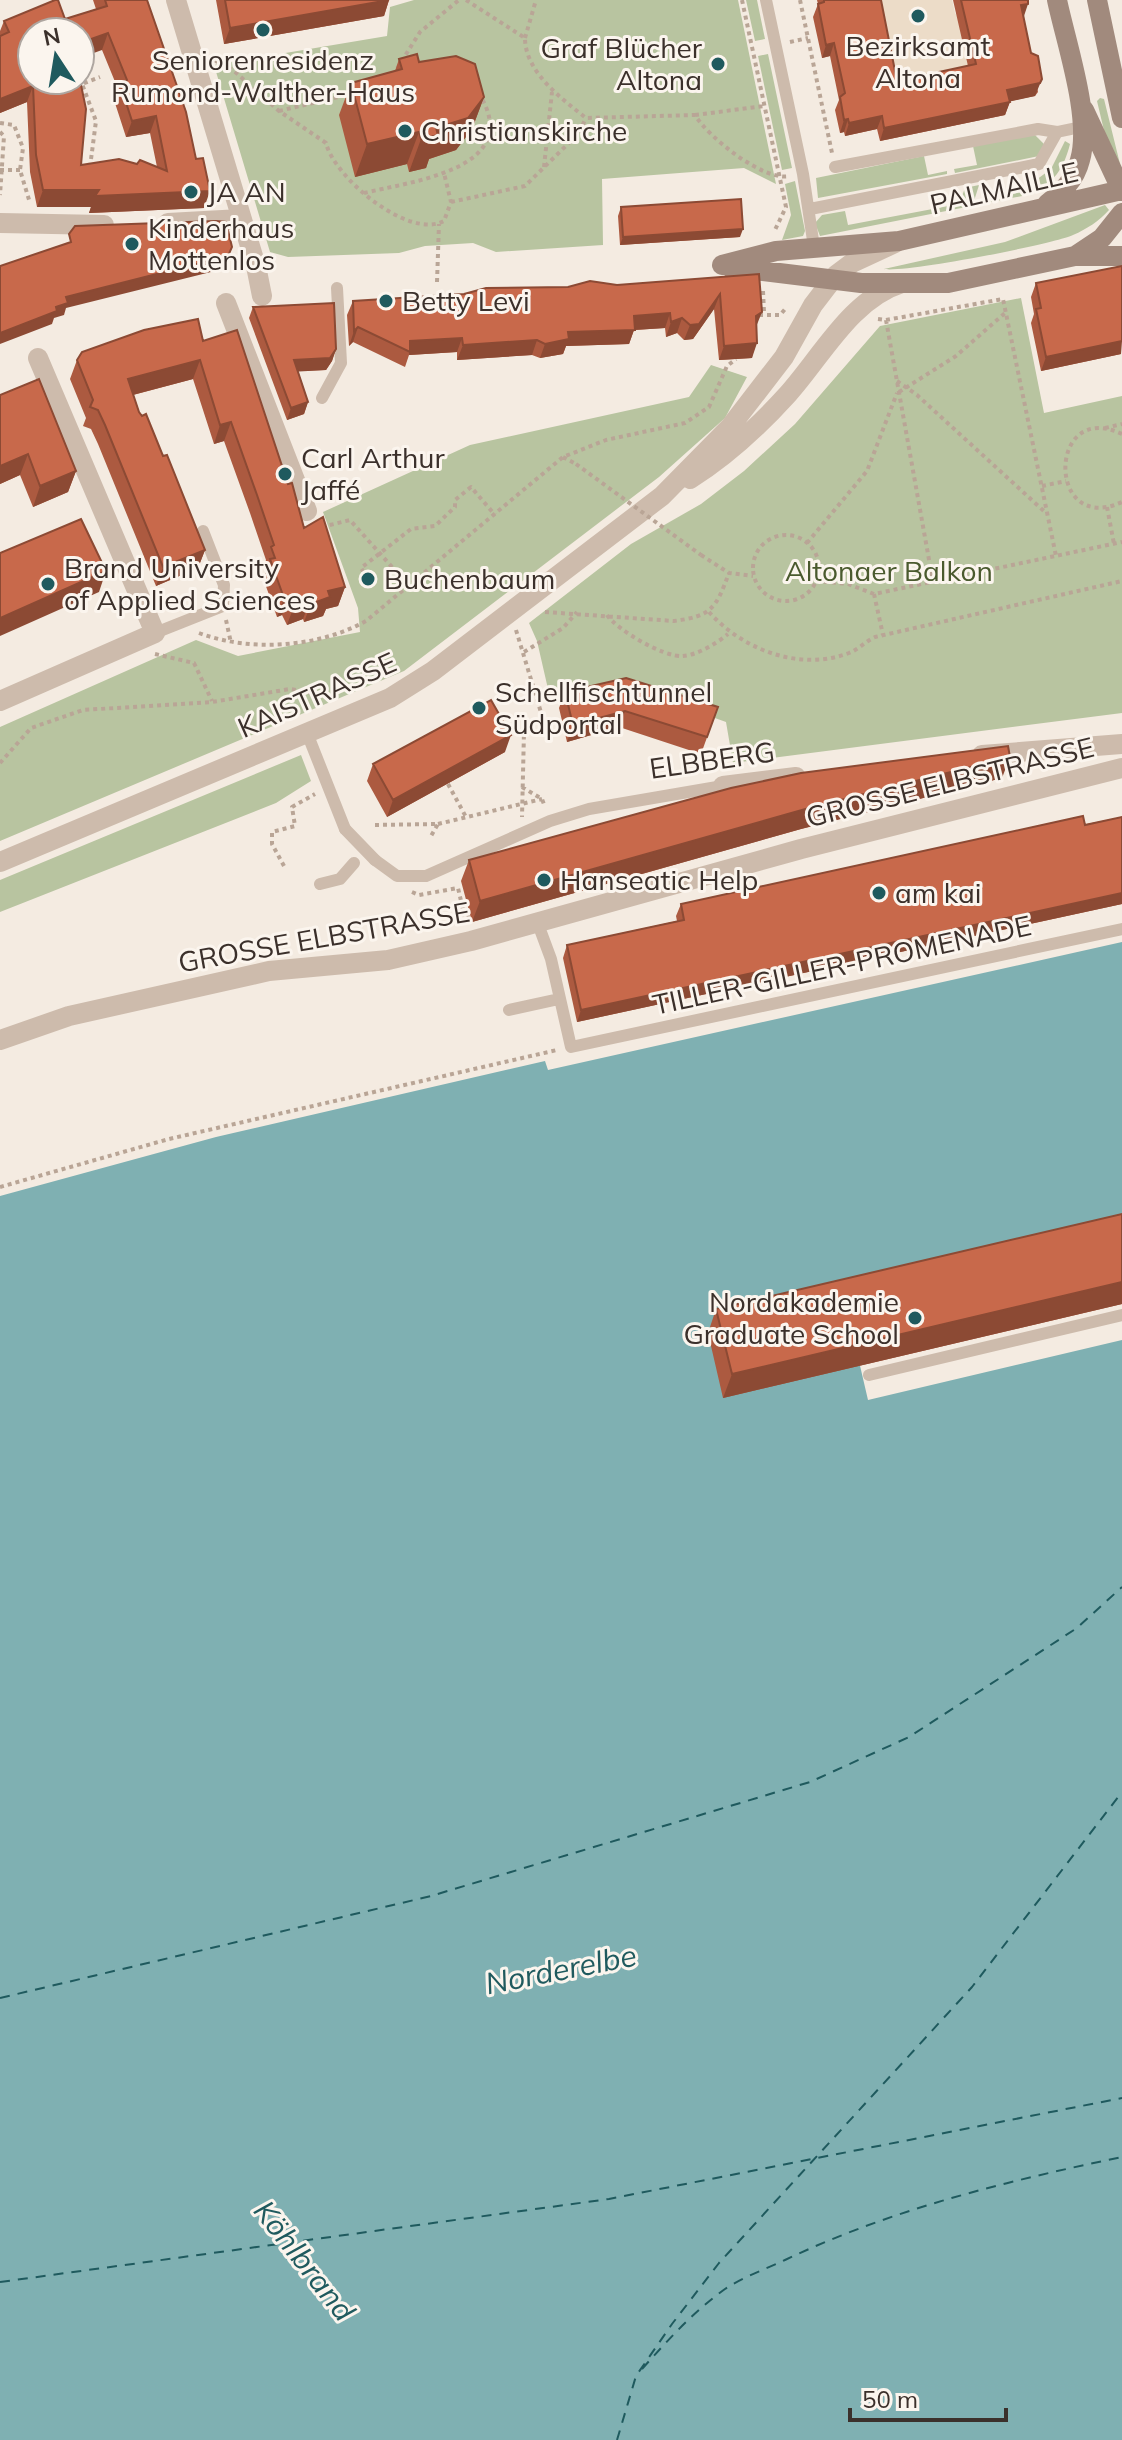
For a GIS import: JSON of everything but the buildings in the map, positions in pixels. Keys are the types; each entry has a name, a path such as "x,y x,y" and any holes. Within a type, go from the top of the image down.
{"main road":[{"path":"1047,204 1061,193 1077,170 1081,157 1078,100 1057,0"},
{"path":"1097,0 1122,118"},
{"path":"1078,100 1122,190"},
{"name":"PALMAILLE","path":"1122,190 1047,204 1003,220 899,241 776,251 722,265 832,281 948,283 1075,256 1122,256"},
{"name":"PALMAILLE","path":"1075,256 1102,238 1122,213"}],"street":[{"path":"176,0 262,296"},
{"path":"0,223 139,224 241,219"},
{"name":"PALMAILLE","path":"832,281 852,263 899,241"},
{"name":"PALMAILLE","path":"814,247 839,253 852,263"},
{"path":"852,263 861,283"},
{"name":"KAISTRASSE","path":"662,496 730,427 784,357 832,281"},
{"name":"KAISTRASSE","path":"861,283 864,315"},
{"name":"KAISTRASSE","path":"0,862 338,720 412,685 662,496 712,466 751,433 884,290 904,283"},
{"path":"226,303 307,511"},
{"path":"0,701 154,643 38,358"},
{"path":"956,758 1122,744"},
{"name":"GROSSE ELBSTRASSE","path":"0,1040 69,1016 256,973 388,960 538,924 801,849 1122,768"},
{"name":"ELBBERG","path":"723,786 822,773"}],"lane":[{"path":"766,0 809,206 814,247"},
{"path":"835,167 1038,129 1057,132 1081,127"},
{"path":"809,206 1039,164 1057,132"},
{"path":"322,398 341,363 337,288"},
{"path":"154,643 223,606 224,585 203,531"},
{"name":"ELBBERG","path":"307,733 313,755 345,829 375,860 397,876 426,876 550,821 638,798 723,786"},
{"path":"320,884 340,879 354,863"},
{"path":"509,1010 559,999 538,924"},
{"name":"TILLER-GILLER-PROMENADE","path":"559,999 571,1047 1122,929"},
{"path":"869,1375 1122,1315"}],"path":[{"path":"390,85 407,47 420,32 459,0"},
{"path":"466,0 525,38"},
{"path":"536,0 525,38 530,57 552,92 586,118 695,115 764,106"},
{"path":"742,0 786,207 774,229"},
{"path":"800,0 835,167"},
{"path":"233,70 279,111 326,143 329,157 364,193 408,222 439,224 444,221 451,202 444,173"},
{"path":"89,182 96,121 82,84 100,77"},
{"path":"279,111 362,91"},
{"path":"364,193 444,173 473,160 486,140 488,115 477,91"},
{"path":"544,169 552,92"},
{"path":"695,115 702,126 730,151 780,178"},
{"path":"451,202 525,186 578,134 586,118"},
{"path":"0,123 14,125 23,148 20,170 37,224"},
{"path":"0,132 4,136 0,195"},
{"path":"0,170 20,170"},
{"path":"437,282 439,224"},
{"path":"763,288 764,312"},
{"path":"864,315 886,320 1003,299 1056,556"},
{"path":"756,316 764,312 780,315 793,301"},
{"path":"898,390 956,356 1006,313"},
{"path":"886,320 933,582"},
{"path":"213,638 231,644 268,646 347,632 409,586 563,457 606,440 685,423 709,407 727,366 736,359"},
{"path":"896,380 1047,515"},
{"path":"807,543 867,471 894,408 898,390"},
{"path":"1122,424 1085,433 1069,448 1064,467 1066,481 1084,502 1107,507 1122,502"},
{"path":"1099,429 1122,434"},
{"path":"563,457 729,573 753,576"},
{"path":"1042,486 1066,481"},
{"path":"368,579 361,568 411,529 435,526 455,507 455,500 471,487 495,515"},
{"path":"1107,507 1114,544"},
{"path":"307,511 315,529 350,520 409,586"},
{"path":"788,536 807,543 818,561 816,581 803,597 783,601 764,594 753,576 755,555 769,540 788,536"},
{"path":"816,581 848,584 874,594 1122,542"},
{"path":"535,613 577,612 674,621 709,612 729,573"},
{"path":"709,612 728,634 758,649 812,660 850,652 883,635 1122,581"},
{"path":"874,594 883,635"},
{"path":"223,606 231,644"},
{"path":"524,652 563,628 577,612"},
{"path":"506,615 519,634 543,719 524,731 522,813"},
{"path":"607,615 635,638 679,656 712,646 728,634"},
{"path":"154,643 163,658 178,657 194,663 212,702"},
{"path":"0,763 31,728 83,710 212,702 290,689 309,692 338,720"},
{"path":"448,784 466,817"},
{"path":"522,787 542,799 550,821"},
{"path":"284,866 272,844 272,832 295,826 292,807 310,799"},
{"path":"375,825 438,824 542,799"},
{"path":"431,836 438,824"},
{"path":"419,895 458,888 465,918 470,917"},
{"path":"0,1187 169,1139 542,1053"}],"green space":[{"path":"414,0 738,0 776,184 744,168 602,179 603,245 496,252 473,243 425,246 399,253 288,257 270,252 214,65 387,36 390,7"},
{"path":"746,0 757,0 765,39 755,41"},
{"path":"768,54 792,168 782,170 758,56"},
{"path":"1104,99 1120,164 1107,143 1097,101"},
{"path":"1035,135 1044,144 1039,156 955,173 954,169 977,165 973,146"},
{"path":"1065,141 1070,144 1061,167 1052,180 1032,194 820,236 815,223 822,215 845,211 848,225 959,204 965,188 979,185 974,201 1032,190 1036,180 1051,169"},
{"path":"924,156 928,175 947,171 947,174 818,198 816,178"},
{"path":"795,181 805,231 803,236 782,240 791,215 785,184"},
{"path":"1105,205 1109,210 1097,221 1078,233 1059,239 947,263 884,269 1005,242"},
{"name":"Altonaer Balkon","path":"1021,298 1044,413 1122,396 1122,713 733,763 726,722 617,683 551,702 537,641 529,623 631,544 701,504 744,471 795,424 880,326"},
{"path":"711,365 747,377 725,418 659,477 404,671 0,841 0,727 196,640 238,656 360,632 358,608 323,512 470,445 689,397"},
{"path":"301,755 311,781 276,803 0,912 0,880"}],"shaded area":[{"path":"872,0 952,0 955,13 989,59 873,98"}],"water":[{"path":"1122,942 1122,1231 844,1297 868,1400 1122,1340 1122,2440 0,2440 0,1196 216,1137 545,1061 548,1070"}],"ferry route":[{"path":"0,1998 431,1896 810,1782 909,1737 1077,1628 1122,1587"},
{"path":"617,2440 636,2376 719,2263 972,1987 1122,1792"},
{"path":"0,2282 609,2199 1122,2098"},
{"path":"642,2369 671,2337 725,2289 825,2242 950,2198 1122,2157"}],"place":[{"name":"Bezirksamt Altona","path":"918,16"},
{"name":"Seniorenresidenz Rumond-Walther-Haus","path":"263,30"},
{"name":"Graf Blücher Altona","path":"718,64"},
{"name":"Christianskirche","path":"405,131"},
{"name":"JA AN","path":"191,192"},
{"name":"Kinderhaus Mottenlos","path":"132,244"},
{"name":"Betty Levi","path":"386,301"},
{"name":"Carl Arthur Jaffé","path":"285,474"},
{"name":"Buchenbaum","path":"368,579"},
{"name":"Brand University of Applied Sciences","path":"48,584"},
{"name":"Schellfischtunnel Südportal","path":"479,708"},
{"name":"Hanseatic Help","path":"544,880"},
{"name":"am kai","path":"879,893"},
{"name":"Nordakademie Graduate School","path":"915,1318"}],"water label":[{"name":"Norderelbe","path":"561,1970"},
{"name":"Köhlbrand","path":"304,2261"}]}
